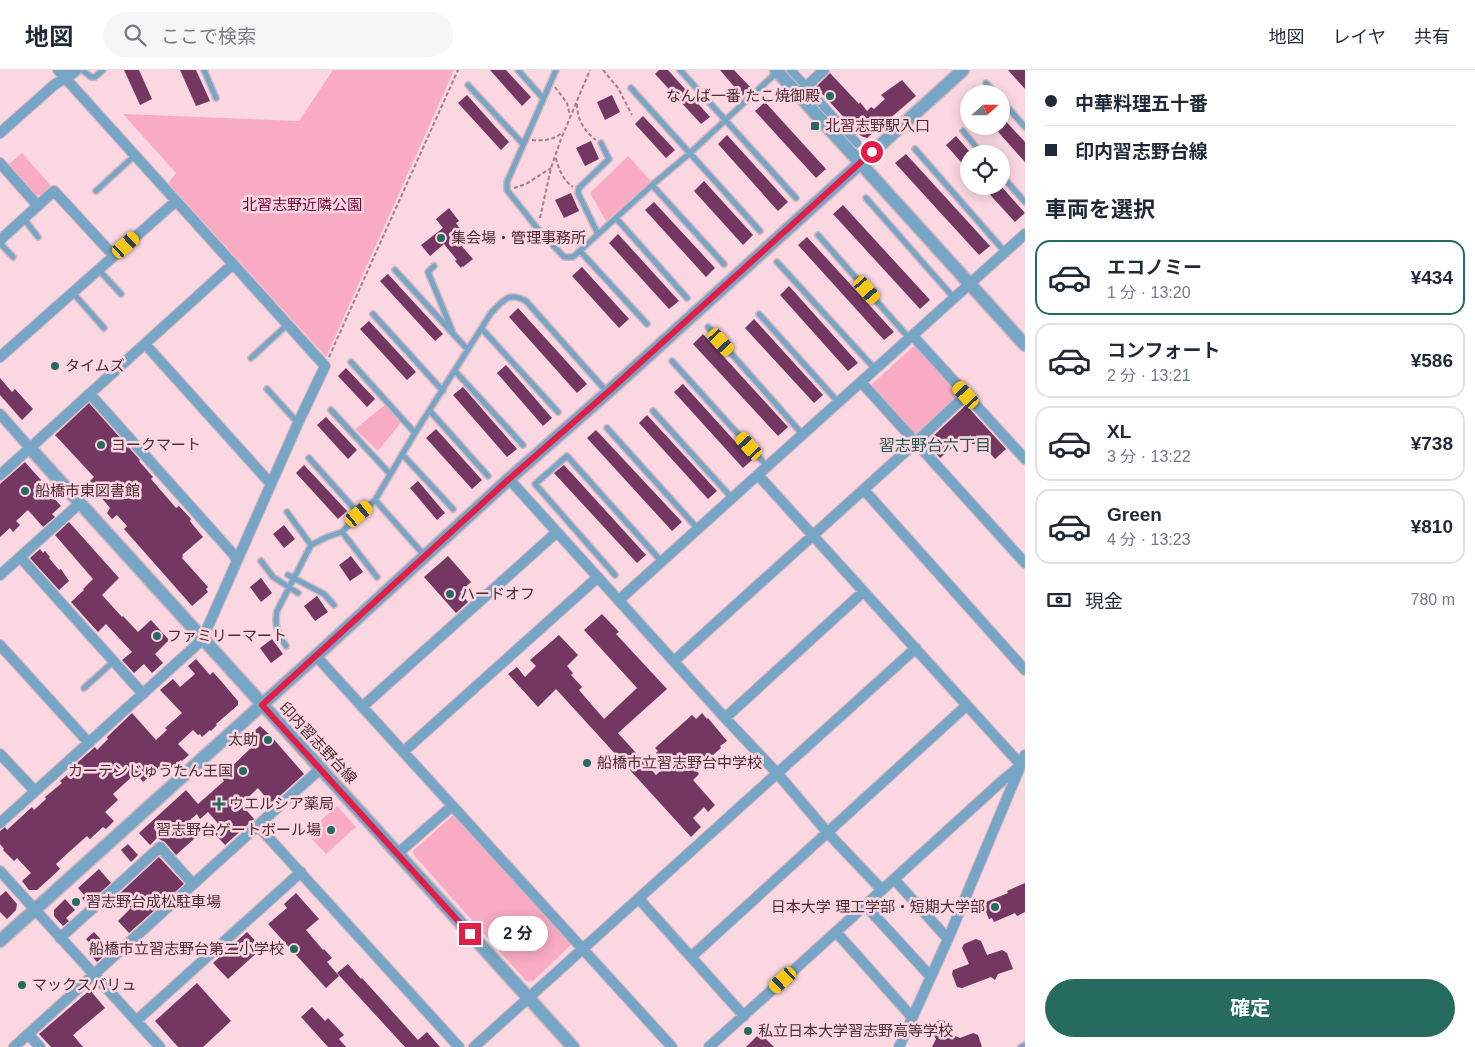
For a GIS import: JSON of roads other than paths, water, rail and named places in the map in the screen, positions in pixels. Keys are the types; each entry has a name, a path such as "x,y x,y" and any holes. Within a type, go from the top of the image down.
{"street":[{"path":"791,70 803,89 860,163 1025,345"},
{"path":"803,89 824,70"},
{"path":"0,941 963,70"},
{"path":"776,71 803,89 857,143"},
{"path":"0,133 66,73 134,156 325,366 202,640 0,823"},
{"path":"0,163 38,206"},
{"path":"0,242 54,191 114,256"},
{"path":"0,357 176,201"},
{"path":"619,600 1025,234"},
{"path":"0,475 233,264"},
{"path":"911,337 1025,459"},
{"path":"145,344 272,484"},
{"path":"861,382 1025,563"},
{"path":"90,394 234,555 238,562"},
{"path":"674,661 864,490 966,395"},
{"name":"印内習志野台線","path":"0,414 79,504 572,1047"},
{"path":"758,475 916,648 966,706 1024,758"},
{"path":"509,479 776,773 827,832 882,890"},
{"path":"864,490 1025,670"},
{"path":"0,575 79,504"},
{"path":"362,707 557,532"},
{"path":"20,557 143,694"},
{"path":"403,752 598,577"},
{"path":"725,718 863,592"},
{"path":"0,645 89,743"},
{"path":"474,1047 916,648"},
{"path":"316,656 672,1047"},
{"path":"691,957 966,706"},
{"path":"0,754 35,791"},
{"path":"709,1047 1002,781 1024,758"},
{"path":"899,1047 948,940 1024,758"},
{"path":"14,1047 320,769"},
{"path":"397,854 452,806"},
{"path":"258,826 459,1047"},
{"path":"60,938 160,847 193,884"},
{"path":"0,871 160,1047"},
{"path":"136,1021 300,872"},
{"path":"894,879 948,940"},
{"path":"639,898 744,1016"},
{"path":"865,905 931,977"},
{"path":"836,932 912,1018"},
{"path":"28,1034 40,1047"}],"lane":[{"path":"82,70 91,77 95,77 103,70"},
{"path":"204,70 216,98"},
{"path":"518,70 543,98"},
{"path":"556,70 507,182 507,190 537,228 564,257 574,257 652,185 689,154 776,71"},
{"path":"680,70 796,198"},
{"path":"468,85 523,144"},
{"path":"631,88 760,231"},
{"path":"1010,110 1025,126"},
{"path":"965,135 974,145"},
{"path":"598,234 578,192 578,188 609,159 599,142"},
{"path":"915,149 1005,252"},
{"path":"96,191 134,156"},
{"path":"652,185 724,264"},
{"path":"1010,185 1025,202"},
{"path":"866,198 954,298"},
{"path":"616,218 687,298"},
{"path":"24,219 38,236"},
{"path":"818,235 911,337"},
{"path":"0,242 13,257"},
{"path":"580,251 647,324"},
{"path":"777,262 875,369"},
{"path":"434,266 428,272 453,333"},
{"path":"99,270 121,294"},
{"path":"395,270 468,350"},
{"path":"73,293 104,328"},
{"path":"286,646 279,636 275,621 276,611 289,587 291,577 311,545 342,532 375,500 491,313 507,298 512,296 526,301 608,392"},
{"path":"373,314 443,391"},
{"path":"759,314 839,402"},
{"path":"251,358 287,325"},
{"path":"708,328 803,435"},
{"path":"482,329 558,412"},
{"path":"672,361 768,466"},
{"path":"351,362 415,433"},
{"path":"455,371 523,445"},
{"path":"267,389 298,424"},
{"path":"331,410 390,474"},
{"path":"653,411 732,498"},
{"path":"430,412 488,476"},
{"path":"607,428 698,529"},
{"path":"402,454 453,509"},
{"path":"615,575 535,484 567,456 662,562"},
{"path":"309,458 359,514"},
{"path":"375,500 426,556"},
{"path":"287,512 311,545"},
{"path":"342,532 377,577"},
{"path":"261,561 273,576 298,593"},
{"path":"291,577 324,594 334,605"},
{"path":"84,688 114,661"},
{"path":"1021,1047 1025,1045"}],"place":[{"name":"なんば一番 たこ焼御殿","path":"830,96"},
{"name":"北習志野駅入口","path":"815,126"},
{"name":"集会場・管理事務所","path":"441,238"},
{"name":"タイムズ","path":"55,366"},
{"name":"ヨークマート","path":"101,445"},
{"name":"船橋市東図書館","path":"25,491"},
{"name":"ハードオフ","path":"450,594"},
{"name":"ファミリーマート","path":"157,636"},
{"name":"太助","path":"268,740"},
{"name":"船橋市立習志野台中学校","path":"587,763"},
{"name":"カーテンじゅうたん王国","path":"243,771"},
{"name":"ウエルシア薬局","path":"219,804"},
{"name":"習志野台ゲートボール場","path":"331,830"},
{"name":"習志野台成松駐車場","path":"76,902"},
{"name":"日本大学 理工学部・短期大学部","path":"995,907"},
{"name":"船橋市立習志野台第二小学校","path":"294,949"},
{"name":"マックスバリュ","path":"22,985"},
{"name":"私立日本大学習志野高等学校","path":"748,1031"}],"district":[{"name":"習志野台六丁目","path":"935,445"}],"park label":[{"name":"北習志野近隣公園","path":"302,205"}]}
